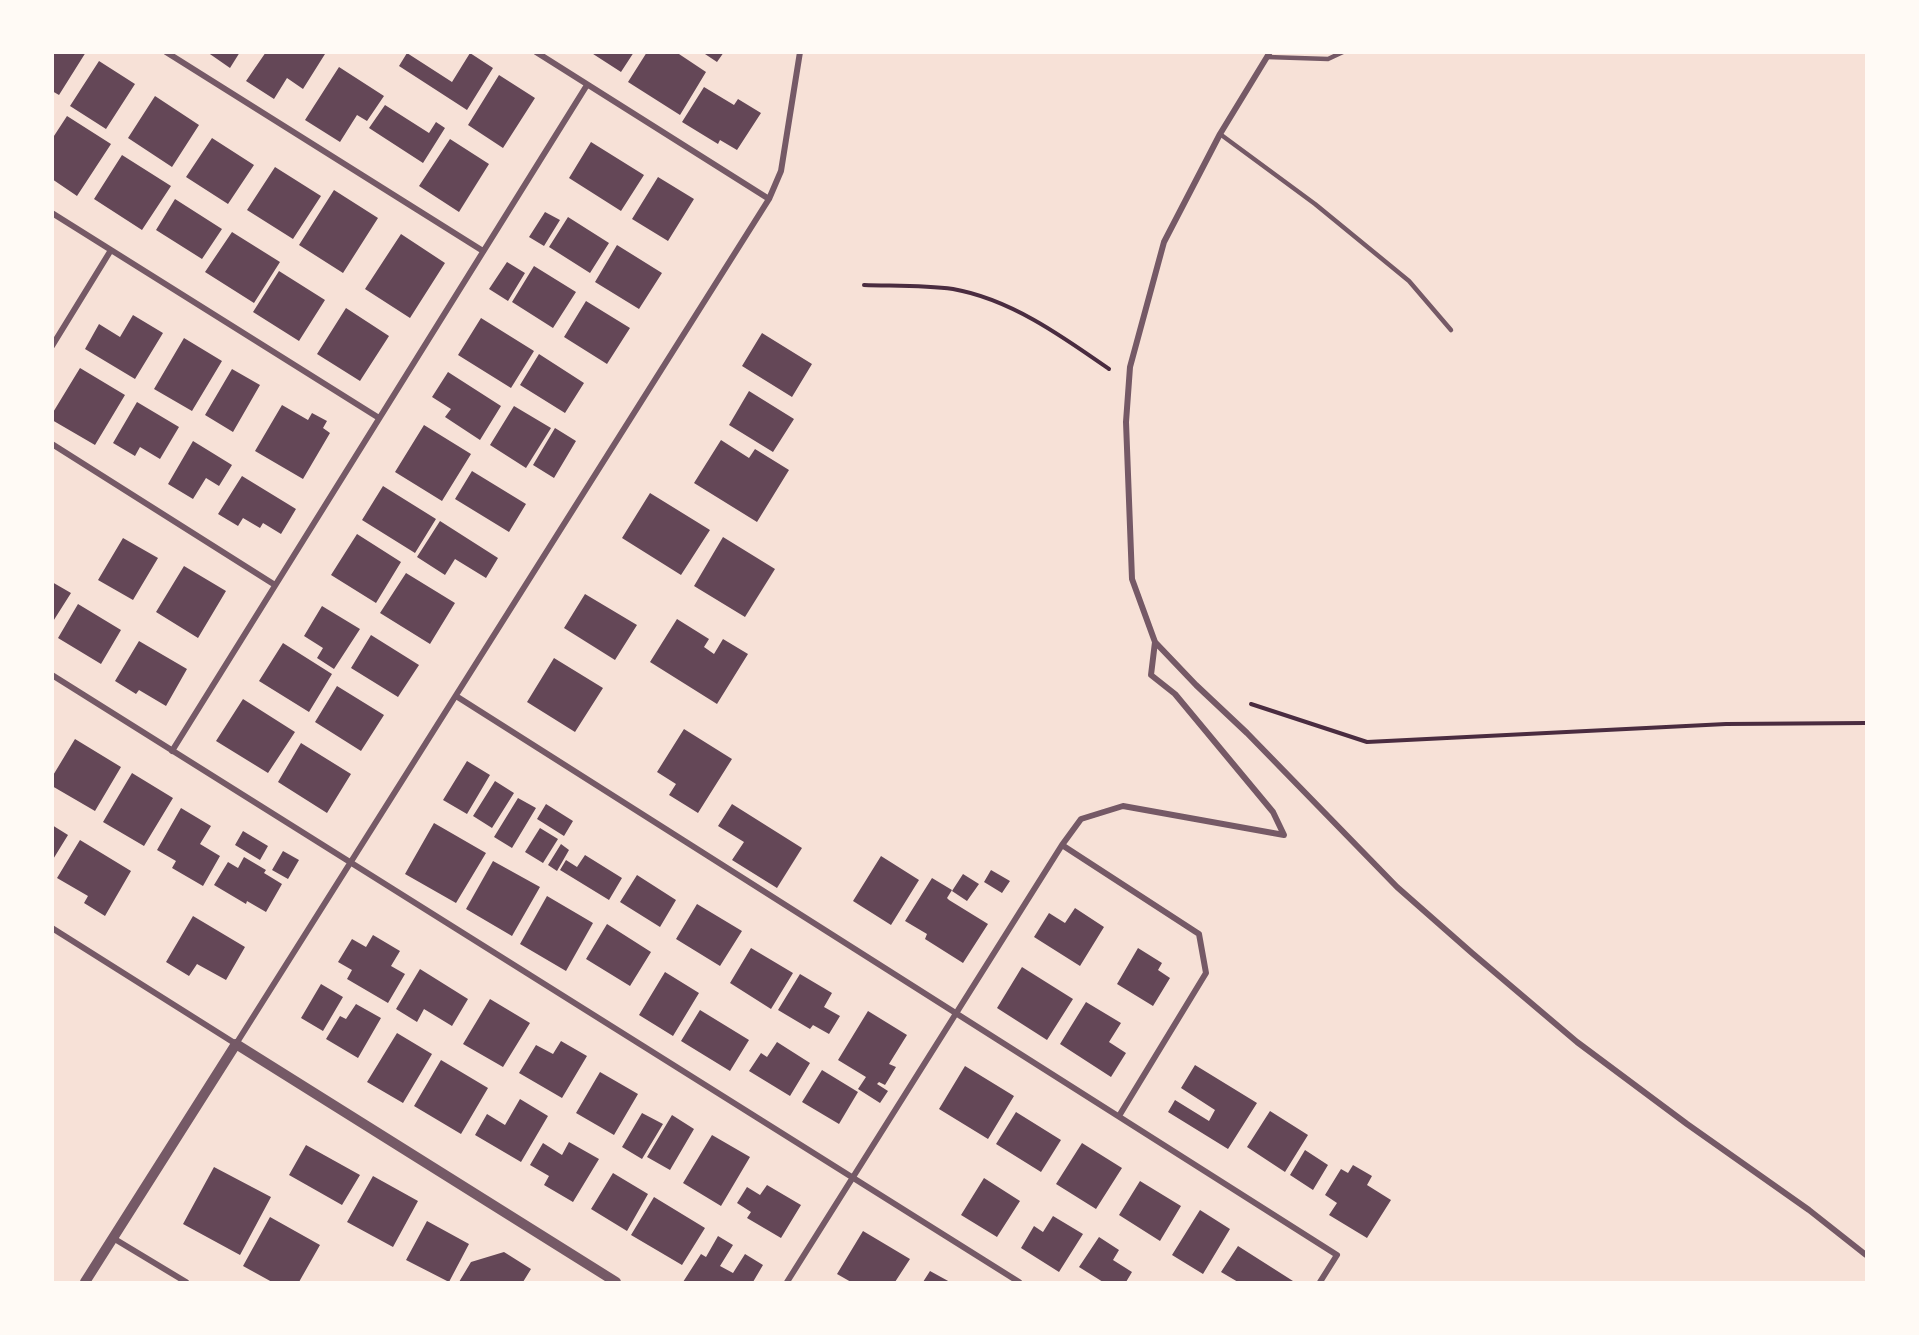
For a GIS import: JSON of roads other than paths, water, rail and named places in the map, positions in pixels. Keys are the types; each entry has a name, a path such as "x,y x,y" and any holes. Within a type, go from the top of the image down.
{"street":[{"path":"166,52 483,251"},
{"path":"536,52 769,199"},
{"path":"85,1282 769,199 781,171 800,52"},
{"path":"1258,52 1269,55 1220,134 1164,242 1130,367 1126,422 1132,579 1155,642 1196,685 1247,732 1397,887 1472,953 1577,1041 1809,1210 1866,1255"},
{"path":"172,750 587,85"},
{"path":"52,213 379,418"},
{"path":"52,346 111,250"},
{"path":"52,444 275,585"},
{"path":"787,1282 1062,845 1081,819 1123,806 1284,835 1273,812 1175,694 1151,675 1155,642"},
{"path":"52,675 1019,1282"},
{"path":"456,696 1337,1255 1320,1282"},
{"path":"1062,845 1199,934 1206,973 1119,1116"},
{"path":"52,928 616,1282"},
{"path":"113,1238 186,1282"}],"lane":[{"path":"1269,55 1328,58 1343,52"},
{"path":"1220,134 1315,204 1409,281 1451,330"}]}
